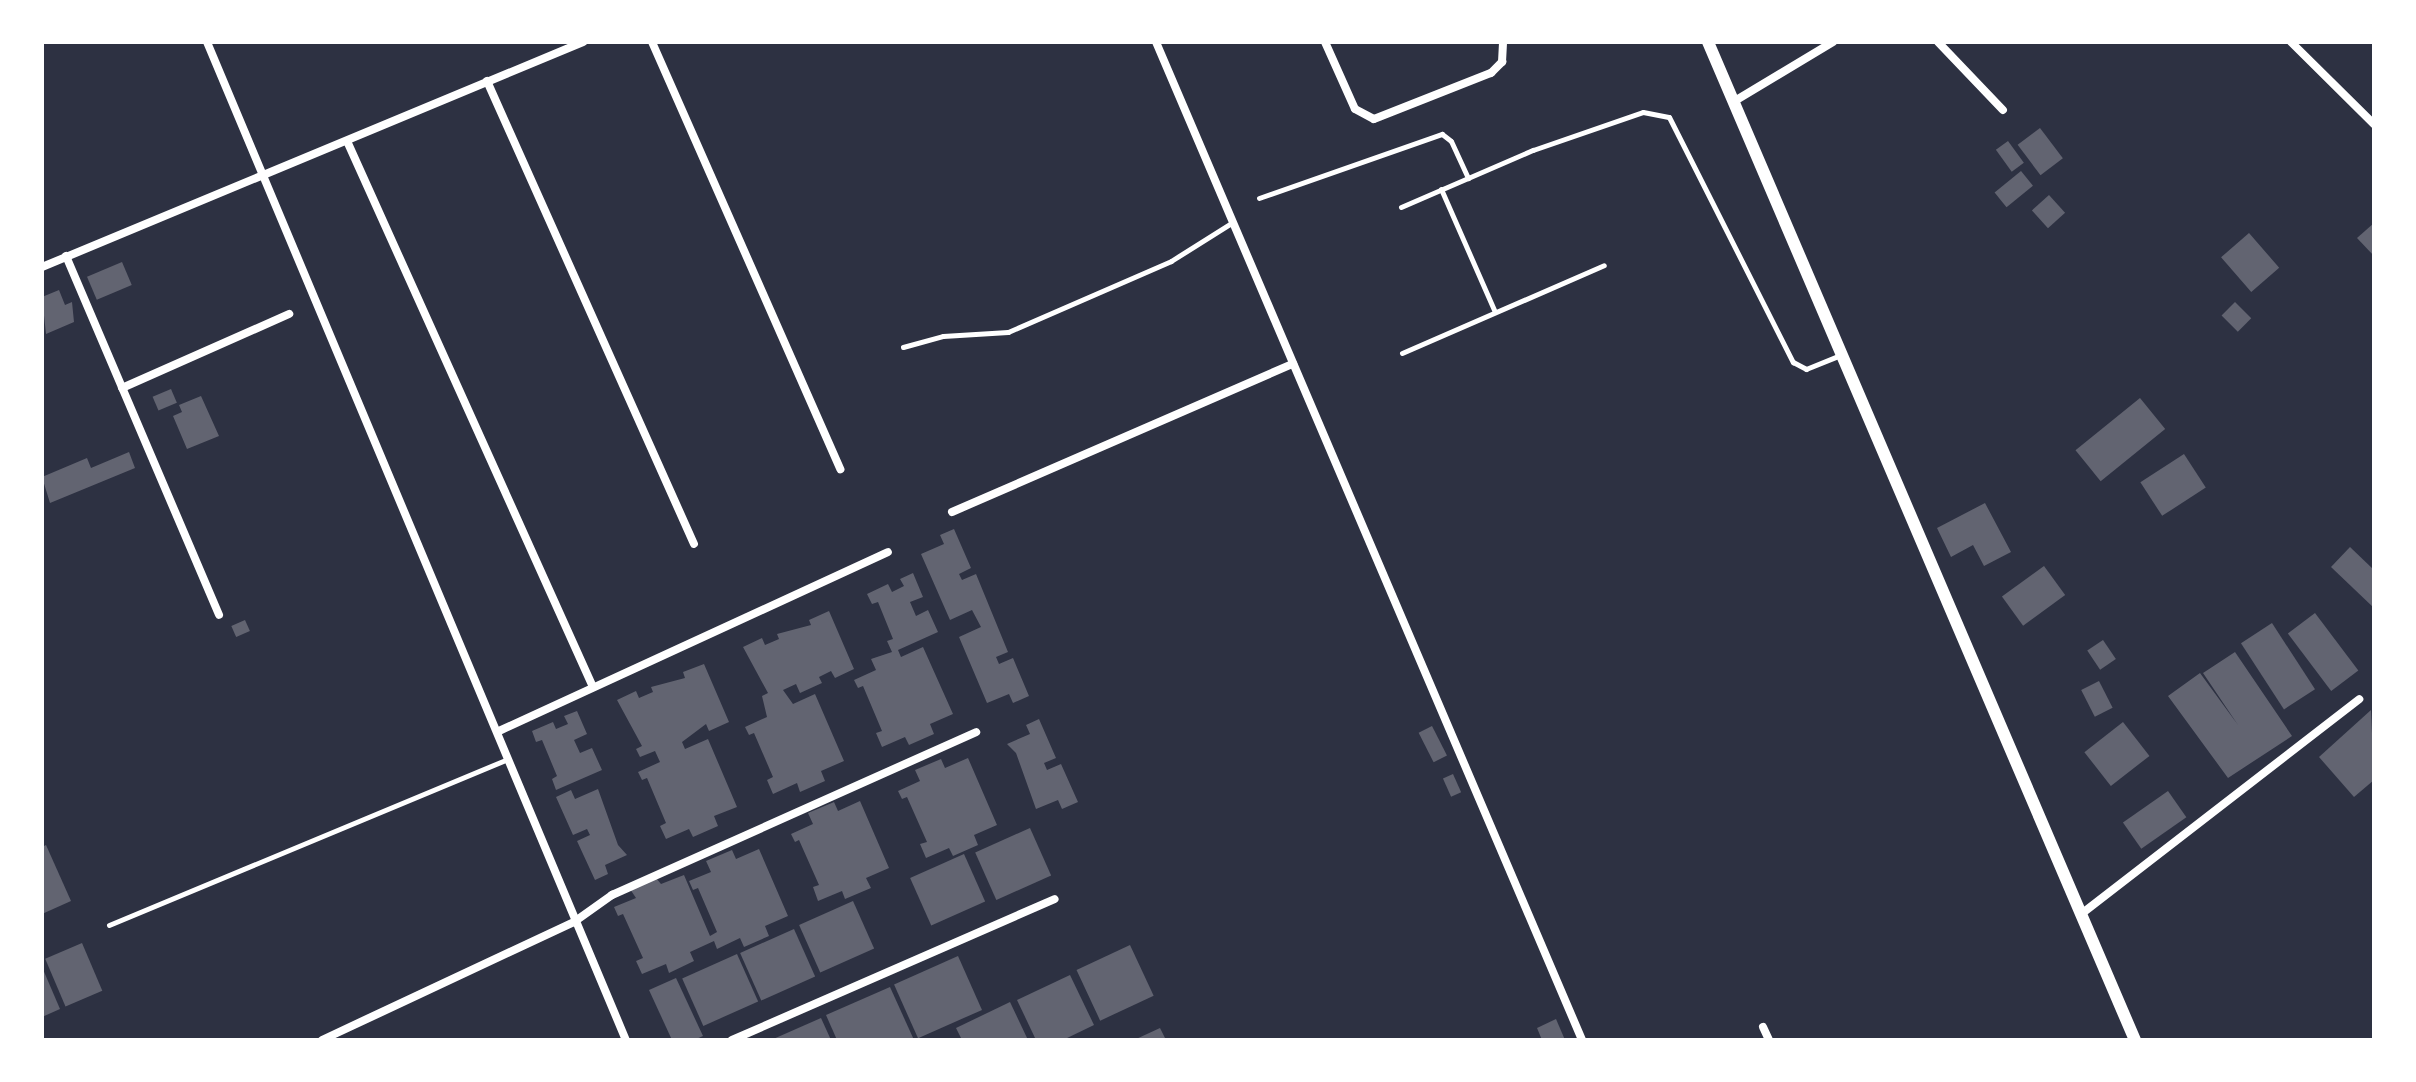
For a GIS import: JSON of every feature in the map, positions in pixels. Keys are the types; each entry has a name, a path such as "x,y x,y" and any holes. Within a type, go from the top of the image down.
{"street":[{"path":"207,42 499,731 574,922 626,1040"},
{"path":"42,267 583,42"},
{"path":"652,42 840,469"},
{"path":"1156,42 1582,1040"},
{"path":"1325,42 1355,109 1374,119 1491,73 1502,62 1503,42"},
{"path":"1708,42 2135,1040"},
{"path":"1733,102 1833,42"},
{"path":"1938,42 2003,110"},
{"path":"2291,42 2374,124"},
{"path":"487,81 694,544"},
{"path":"347,141 593,687"},
{"path":"66,256 219,615"},
{"path":"122,388 289,314"},
{"path":"952,512 1293,364"},
{"path":"499,731 888,552"},
{"path":"2080,915 2359,699"},
{"path":"322,1040 574,922 612,895 976,732"},
{"path":"732,1040 1055,899"},
{"path":"1763,1027 1769,1040"}],"lane":[{"path":"1401,207 1468,178 1643,112 1669,117 1793,362 1806,369 1841,354"},
{"path":"1259,198 1442,134 1451,141 1468,178"},
{"path":"1441,189 1495,312"},
{"path":"903,347 943,336 1008,332 1171,261 1233,222"},
{"path":"1402,353 1604,265"},
{"path":"109,925 509,758"}],"building":[{"path":"2040,128 2063,158 2041,175 2018,145"},
{"path":"2008,141 2024,163 2012,172 1996,150"},
{"path":"2021,171 2033,186 2007,207 1995,192"},
{"path":"2049,195 2065,213 2048,228 2032,210"},
{"path":"2374,223 2374,256 2357,238"},
{"path":"2249,233 2279,268 2251,292 2221,257"},
{"path":"122,262 132,285 97,300 87,277"},
{"path":"59,290 65,305 72,302 74,322 46,334 42,297"},
{"path":"2235,302 2251,318 2238,332 2222,315"},
{"path":"171,389 177,403 158,411 153,397"},
{"path":"201,396 219,436 187,449 173,416 182,412 179,405"},
{"path":"2140,398 2165,429 2101,481 2075,450"},
{"path":"129,452 135,468 50,503 42,477 87,458 91,468"},
{"path":"2184,454 2206,488 2162,516 2140,482"},
{"path":"1985,503 2011,552 1984,566 1973,545 1951,557 1937,528"},
{"path":"954,529 971,568 959,574 962,580 976,574 1008,652 996,657 999,664 1013,658 1029,696 1013,703 1009,694 987,703 959,637 981,627 972,610 950,620 921,554 944,544 940,535"},
{"path":"2350,547 2374,570 2374,608 2331,567"},
{"path":"2044,566 2065,595 2023,626 2002,597"},
{"path":"913,573 923,597 910,602 916,616 928,610 938,632 898,650 901,657 923,647 953,714 930,724 934,734 909,745 905,737 882,747 876,733 882,731 863,686 858,688 854,680 876,670 871,659 892,652 887,641 893,639 878,602 872,604 867,594 888,584 892,592 904,586 900,579"},
{"path":"829,611 854,669 835,678 831,671 819,677 822,683 800,693 796,684 783,690 793,704 815,694 844,761 821,771 825,781 800,792 797,783 773,794 767,780 773,777 754,733 749,735 745,727 767,717 762,696 768,693 743,647 762,638 765,645 779,639 777,634 811,625 809,620"},
{"path":"2315,613 2358,671 2331,691 2288,633"},
{"path":"245,620 250,631 236,637 231,626"},
{"path":"2272,623 2315,689 2284,709 2241,643"},
{"path":"2103,640 2116,659 2100,670 2087,651"},
{"path":"2235,652 2292,736 2228,778 2168,696 2200,673 2238,725 2203,673"},
{"path":"704,664 729,722 709,731 706,724 682,742 685,749 708,739 737,807 714,816 718,826 693,837 689,829 666,839 660,826 666,823 647,778 642,780 638,772 660,762 655,751 640,757 636,749 642,746 617,700 636,691 639,698 653,692 651,687 685,678 683,672"},
{"path":"2099,681 2113,708 2095,717 2081,690"},
{"path":"2371,710 2374,780 2354,797 2319,757"},
{"path":"577,711 587,734 574,740 580,753 592,748 602,770 556,790 552,779 557,776 542,740 536,742 532,731 553,722 556,729 568,724 564,716"},
{"path":"1039,719 1056,758 1044,763 1047,770 1061,764 1078,802 1062,809 1058,800 1036,809 1016,753 1007,744 1030,734 1026,725"},
{"path":"2123,722 2149,756 2111,786 2084,752"},
{"path":"1432,726 1447,755 1434,762 1419,733"},
{"path":"968,758 997,825 974,835 978,845 953,856 949,848 926,858 920,844 927,842 907,797 902,799 898,791 920,781 915,770 941,759 945,768"},
{"path":"1453,774 1461,792 1451,797 1443,778"},
{"path":"598,789 618,845 627,855 605,865 608,874 595,880 577,841 590,835 587,829 573,835 556,797 571,790 575,799"},
{"path":"2168,791 2186,817 2141,849 2123,823"},
{"path":"860,801 889,868 866,878 871,888 845,899 842,891 818,901 813,887 819,885 799,840 795,842 791,834 813,824 808,813 834,802 838,811"},
{"path":"1030,828 1051,876 996,900 975,852"},
{"path":"46,845 71,901 42,914 42,847"},
{"path":"759,849 788,916 765,926 769,936 744,947 740,938 717,949 714,941 690,952 694,961 669,973 666,964 642,974 636,961 643,958 623,914 618,916 614,907 636,898 630,889 656,878 661,884 684,875 710,936 717,932 698,888 693,890 689,881 711,872 706,861 732,850 736,859"},
{"path":"964,854 985,902 931,926 910,878"},
{"path":"853,901 874,949 820,973 799,925"},
{"path":"794,929 815,977 761,1001 740,953"},
{"path":"82,943 102,991 65,1006 45,959"},
{"path":"1130,945 1154,996 1100,1021 1077,970"},
{"path":"737,954 758,1002 703,1026 682,978"},
{"path":"958,956 982,1010 918,1038 894,984"},
{"path":"42,967 60,1009 42,1017"},
{"path":"1070,975 1094,1025 1063,1040 1036,1040 1017,1000"},
{"path":"676,978 703,1036 694,1040 672,1040 649,990"},
{"path":"890,987 914,1040 837,1040 826,1015"},
{"path":"1010,1002 1028,1040 962,1040 956,1028"},
{"path":"821,1018 831,1040 771,1040"},
{"path":"1556,1019 1565,1040 1542,1040 1537,1028"},
{"path":"1160,1028 1166,1040 1134,1040"}]}
